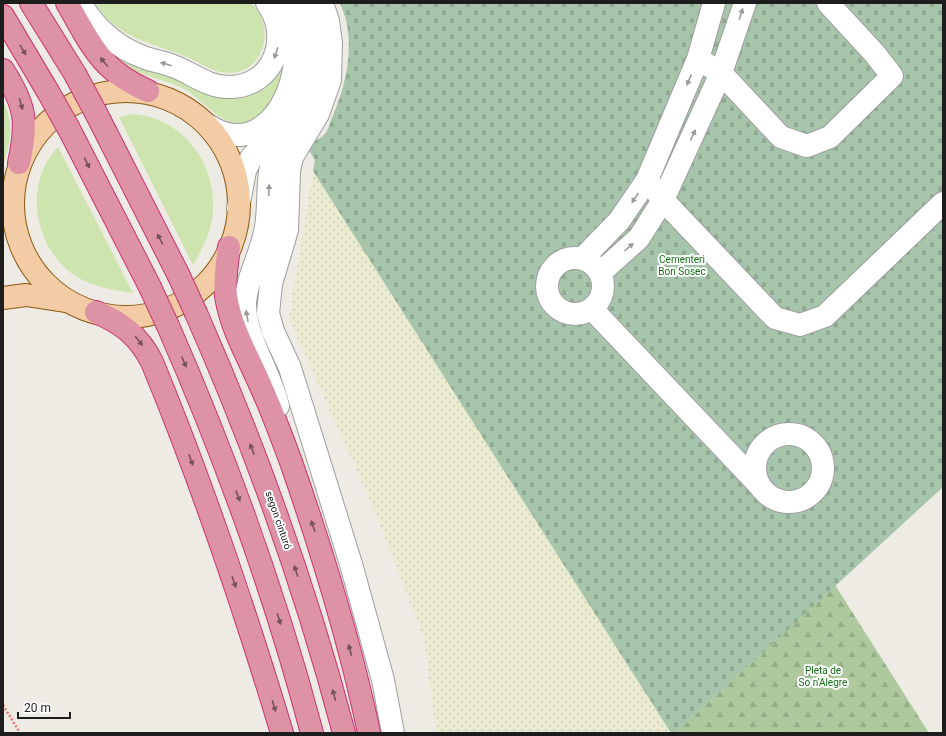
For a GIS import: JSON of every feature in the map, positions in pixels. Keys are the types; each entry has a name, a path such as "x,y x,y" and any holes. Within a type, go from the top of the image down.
{"highway":[{"name":"segon cinturó","path":"31,3 96,112 178,274 220,368 269,493 309,611 344,733"},
{"path":"67,3 102,61 123,79 148,91"},
{"path":"3,16 69,129 150,287 195,388 242,508 284,635 312,733"},
{"path":"3,70 17,93 24,114 23,143 19,163"},
{"path":"229,247 226,275 226,295 230,315 262,389 290,460 317,540 344,628 369,733"},
{"path":"96,312 121,324 132,332 146,349 152,362 211,514 241,601 282,733"}],"main road":[{"path":"3,239 11,205 14,180 19,163 35,135 46,124 78,102 108,91 127,89 148,91 167,97 185,106 208,125 226,150 234,169 238,188 238,208 236,228 229,247 214,275 204,288 183,304 157,314 142,317 115,316 96,312 67,301 26,295 3,298"},
{"path":"11,205 16,235 25,255 41,278 67,301"}],"street":[{"path":"80,3 93,22 103,33 132,53 173,66 205,83 230,87 253,80 266,71 275,58 279,42 278,26 274,13 267,3"},
{"path":"208,125 217,131 231,136 249,135 262,127 280,105 290,86 295,57 293,33 280,3"},
{"path":"238,208 247,165 254,153 288,116 297,99 303,79 305,56 304,40 298,19 291,3"},
{"path":"290,460 276,398 249,329 245,308 248,286 262,246 266,227 270,172 273,157 278,145 302,110 312,80 314,58 313,37 301,3"},
{"path":"322,3 328,21 331,43 330,80 318,114 292,157 289,171 287,230 271,284 268,313 273,331 290,368 351,564 382,680 393,733"},
{"path":"582,259 619,221 647,180 698,59 714,3"},
{"path":"600,273 639,238 663,200 721,73 745,3"},
{"path":"698,59 721,73 781,137 807,146 830,137 892,76 875,54 828,3"},
{"path":"647,180 663,200 775,318 800,326 825,316 943,203"},
{"path":"568,259 582,259 596,267 600,273 603,281 602,296 592,309 584,314 574,315 564,313 556,308 550,301 546,292 546,282 549,273 555,265 568,259"},
{"path":"592,309 758,484"}],"path":[{"path":"3,705 20,733"}],"green space":[{"path":"95,3 251,3 259,12 263,23 265,35 263,46 259,56 252,65 242,71 223,73 187,57 136,38 125,32 114,25"},
{"name":"Cementeri Bon Sosec","path":"340,3 943,3 943,487 675,733 671,733 313,171 315,160 306,146 319,139 326,133 339,100 346,72 349,44 348,30"},
{"path":"115,55 170,76 203,91 286,55 287,67 276,92 260,114 245,122 236,123 226,120 210,110 182,88 147,76 123,63"},
{"path":"3,101 9,118 10,134 8,149 3,166"},
{"path":"133,114 151,117 167,124 181,133 202,160 209,175 213,210 211,225 193,265 119,117"},
{"path":"58,147 133,293 104,288 77,277 62,265 51,250 43,234 38,216 37,197 40,179 47,162"},
{"path":"313,171 671,733 436,733 424,637 371,502 289,318"},
{"name":"Pleta de So n'Alegre","path":"835,585 929,733 675,733"}]}
